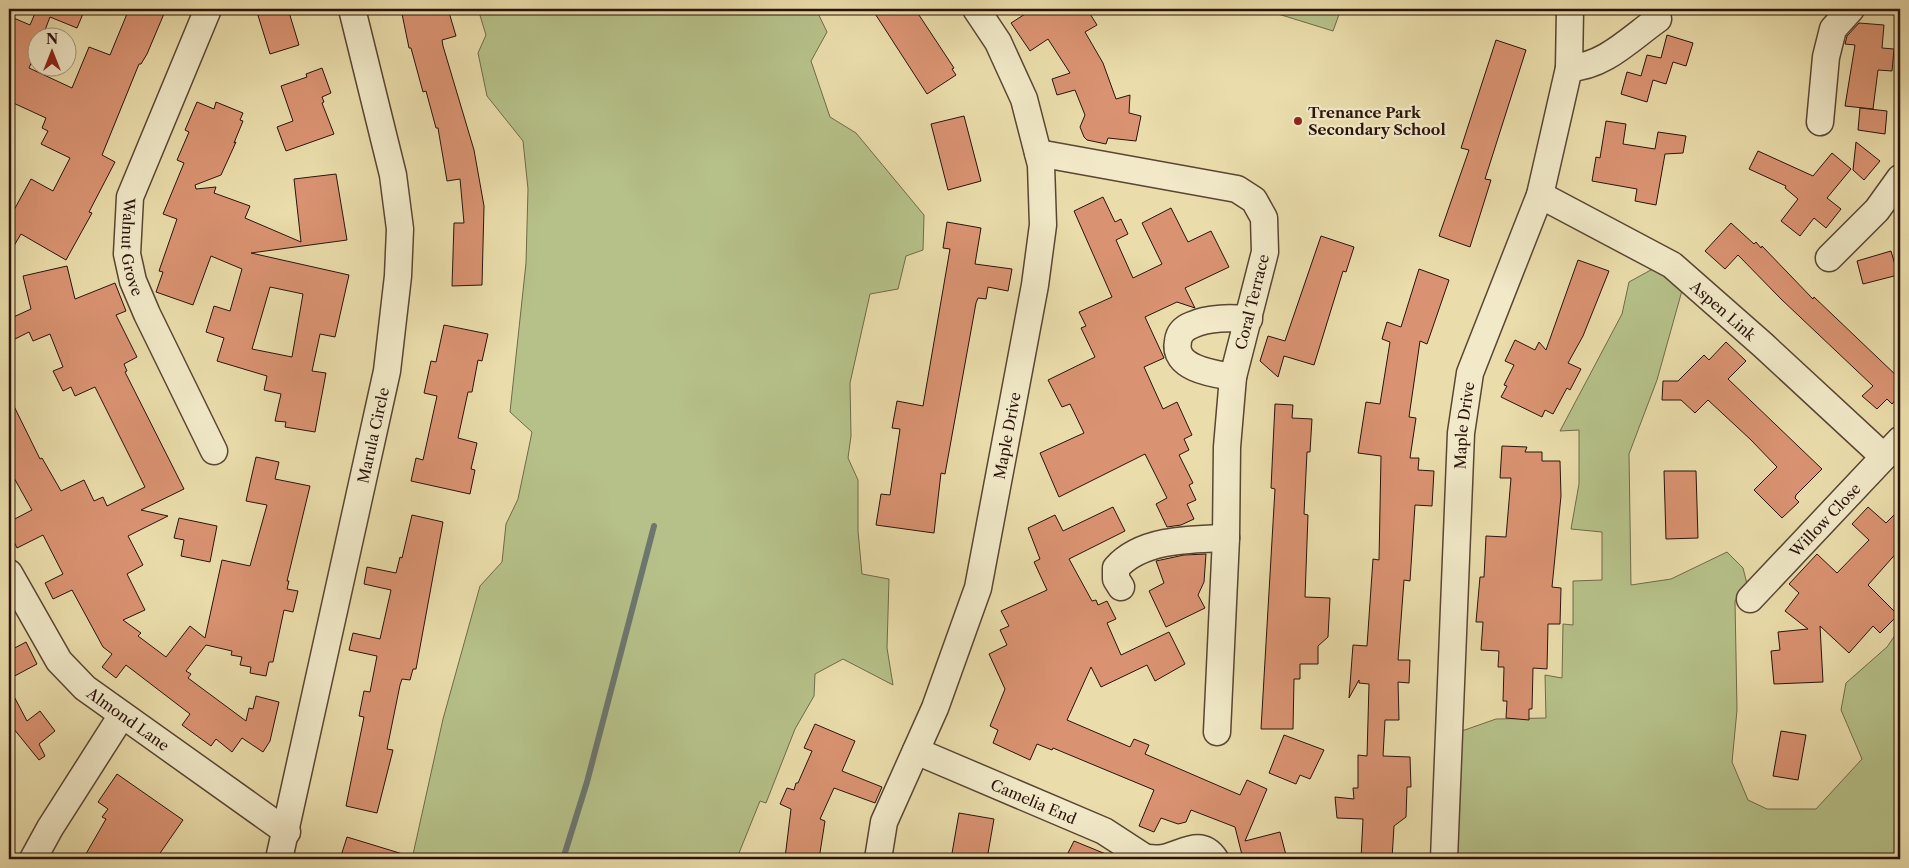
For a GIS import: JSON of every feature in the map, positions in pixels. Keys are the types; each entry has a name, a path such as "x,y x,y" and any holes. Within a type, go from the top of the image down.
{"street":[{"name":"Walnut Grove","path":"208,9 130,197 128,254 133,281 147,314 214,451"},
{"name":"Marula Circle","path":"279,859 287,832 387,371 398,276 400,229 393,176 352,9"},
{"name":"Maple Drive","path":"878,859 884,822 935,708 978,588 1035,285 1043,225 1041,165 1024,99 998,42 976,9"},
{"name":"Maple Drive","path":"1444,859 1460,433 1470,374 1540,195 1569,68 1570,9"},
{"path":"1820,122 1826,58 1833,29 1851,9"},
{"path":"1569,68 1591,65 1602,59 1658,19"},
{"name":"Coral Terrace","path":"1038,153 1237,189 1254,200 1264,218 1265,252 1233,377 1227,448 1226,538 1217,732"},
{"path":"1829,258 1877,210 1900,178"},
{"name":"Aspen Link","path":"1540,195 1672,265 1763,345 1892,449"},
{"path":"1233,377 1209,373 1186,362 1180,355 1177,346 1178,338 1182,331 1199,322 1249,319"},
{"name":"Willow Close","path":"1750,599 1892,449"},
{"path":"1121,587 1116,579 1116,568 1128,558 1172,541 1226,538"},
{"name":"Almond Lane","path":"9,572 59,661 85,688 287,832"},
{"path":"33,859 50,828 122,715"},
{"name":"Camelia End","path":"916,751 1104,830 1147,859"},
{"path":"1104,830 1110,859"},
{"path":"1147,859 1164,858 1188,848 1198,848 1211,854 1215,859"}],"green space":[{"path":"478,9 816,9 827,32 811,61 830,117 856,133 924,215 923,250 906,256 898,289 870,294 850,383 851,436 848,458 858,480 858,531 862,574 889,579 887,648 893,685 843,659 815,674 814,696 795,729 766,803 760,801 739,853 759,859 412,859 443,719 480,586 502,562 506,524 518,499 532,432 510,412 526,263 528,189 523,141 487,96 478,53 486,35"},
{"path":"1262,9 1341,9 1333,31"},
{"path":"1658,266 1683,287 1657,380 1629,454 1631,585 1671,579 1727,552 1743,568 1747,584 1735,601 1737,710 1732,762 1748,800 1767,809 1816,809 1862,759 1841,710 1846,683 1887,647 1900,628 1900,859 1456,859 1459,732 1496,719 1546,718 1545,675 1562,678 1563,624 1573,625 1573,581 1602,580 1602,532 1571,529 1579,484 1579,430 1560,431 1622,314 1629,282"}],"building":[{"path":"31,9 85,9 77,28 50,17 46,28 28,28 28,78 50,78 72,88 76,78 78,78 89,47 110,55 129,9 166,9 147,54 141,64 139,64 102,155 115,162 89,212 92,213 66,260 21,234 9,254 9,219 31,179 53,191 70,158 41,144 48,131 42,128 46,118 9,101 9,16 30,25 36,11"},
{"path":"256,9 288,9 299,45 270,54"},
{"path":"401,9 448,9 456,36 442,40 474,150 484,206 482,285 452,286 454,223 464,223 460,179 447,181 438,128 436,128 426,91 423,92 411,48 409,48"},
{"path":"872,9 915,9 954,68 952,69 956,75 927,94"},
{"path":"1033,9 1087,9 1097,25 1085,32 1103,63 1116,99 1130,95 1129,113 1141,116 1136,141 1108,138 1106,144 1087,140 1084,137 1080,127 1085,115 1075,90 1057,95 1052,79 1070,73 1048,39 1030,51 1011,23"},
{"path":"1859,23 1884,25 1882,48 1894,49 1892,71 1878,70 1873,109 1845,106 1855,45 1845,44 1847,36"},
{"path":"1667,35 1693,43 1686,66 1673,62 1666,84 1653,80 1647,102 1621,94 1627,72 1641,76 1647,55 1661,58"},
{"path":"1496,40 1526,50 1485,179 1491,180 1470,247 1439,236 1469,150 1461,148"},
{"path":"322,68 331,93 322,97 324,102 322,103 334,134 286,151 277,127 293,121 281,86 307,77 306,74"},
{"path":"197,102 214,109 216,102 243,113 240,120 243,121 234,143 236,142 221,175 195,185 196,189 216,187 214,193 250,206 245,218 301,242 294,179 336,174 347,240 251,253 349,275 335,337 320,334 312,371 326,373 315,432 285,427 286,422 275,421 281,394 264,390 267,376 217,361 224,338 206,332 214,306 230,311 242,269 211,256 193,305 156,292 163,272 159,271 177,219 163,214 184,163 177,160 189,132 185,130","holes":["270,287 303,294 292,357 252,349"]},
{"path":"1860,108 1887,111 1885,134 1858,130"},
{"path":"964,116 981,181 948,190 931,124"},
{"path":"1606,121 1626,124 1623,144 1655,149 1658,132 1686,136 1683,153 1665,154 1656,205 1635,201 1637,189 1592,181 1596,157 1600,158"},
{"path":"1856,142 1880,161 1864,180 1853,170"},
{"path":"1758,151 1813,176 1832,153 1851,169 1827,198 1841,209 1826,228 1814,218 1800,236 1781,221 1798,199 1785,188 1786,186 1749,169"},
{"path":"1103,197 1115,222 1121,219 1128,234 1116,240 1133,278 1162,264 1142,223 1171,208 1188,242 1211,231 1229,267 1185,288 1195,308 1177,302 1145,317 1164,358 1144,367 1163,409 1177,402 1192,435 1184,439 1189,450 1179,455 1193,483 1189,485 1196,500 1187,504 1194,519 1181,525 1167,527 1156,504 1167,498 1145,454 1059,497 1040,453 1084,433 1070,404 1062,407 1048,380 1095,357 1081,328 1086,326 1079,312 1112,297 1074,211"},
{"path":"947,222 981,228 975,264 1012,269 1008,291 988,287 986,299 978,298 976,303 945,474 941,473 934,533 876,525 881,494 890,495 900,429 892,428 897,401 923,406 950,249 943,248"},
{"path":"1731,223 1754,244 1756,242 1761,248 1762,246 1813,299 1814,297 1900,379 1900,395 1892,404 1887,399 1877,409 1862,396 1873,386 1781,299 1738,255 1725,269 1705,251"},
{"path":"1321,236 1354,247 1346,272 1343,271 1314,365 1284,356 1278,377 1260,361 1268,336 1285,341"},
{"path":"1891,251 1898,275 1863,284 1857,261"},
{"path":"1578,260 1609,271 1583,336 1568,363 1581,369 1570,390 1567,388 1553,414 1545,410 1542,417 1501,397 1507,386 1504,385 1514,365 1505,361 1515,340 1535,350 1539,342 1546,350"},
{"path":"67,266 75,299 115,283 126,311 116,315 137,357 124,364 127,371 125,372 184,489 141,510 168,516 128,536 143,565 127,574 145,610 123,620 141,633 138,636 166,657 190,626 205,638 222,560 250,566 267,505 246,501 256,457 279,462 275,479 310,486 287,581 289,581 287,589 298,591 293,612 284,610 273,662 269,662 266,676 250,673 251,667 240,665 242,657 231,655 232,651 206,645 186,671 191,674 188,678 246,721 249,708 253,709 256,696 279,702 270,741 263,752 242,738 232,752 216,739 211,746 182,725 190,714 126,665 116,678 102,667 112,654 103,647 72,590 53,599 45,583 63,574 43,535 17,548 9,532 9,522 32,510 9,469 9,396 40,459 42,458 61,491 84,480 94,501 103,497 107,506 145,487 95,387 75,396 71,387 63,391 53,371 63,367 50,334 33,341 29,332 9,342 9,319 31,309 23,276"},
{"path":"1419,269 1449,280 1427,344 1420,341 1409,417 1416,418 1410,458 1419,458 1418,470 1434,471 1432,506 1415,505 1410,581 1404,580 1398,660 1410,660 1409,683 1398,682 1399,720 1385,720 1383,756 1410,757 1411,787 1407,787 1406,817 1394,826 1392,859 1361,859 1363,819 1337,818 1335,797 1354,799 1353,788 1358,788 1358,755 1367,756 1369,684 1359,683 1359,680 1349,698 1353,645 1367,646 1373,559 1379,560 1381,456 1358,453 1366,402 1380,404 1390,342 1382,339 1387,322 1401,327"},
{"path":"444,325 488,334 482,361 478,360 472,392 468,392 458,438 477,443 471,469 475,470 470,494 411,481 416,458 423,460 437,396 424,393 431,361 436,362"},
{"path":"1726,342 1746,361 1728,379 1822,469 1796,495 1795,498 1799,502 1782,518 1754,490 1777,467 1751,440 1708,400 1695,413 1681,400 1662,400 1663,381 1678,381 1704,355 1709,360"},
{"path":"1275,404 1293,405 1292,418 1312,419 1310,452 1307,452 1304,514 1308,515 1305,597 1330,598 1328,637 1318,646 1318,664 1300,664 1300,679 1294,679 1293,729 1261,729 1275,489 1271,488"},
{"path":"1502,446 1527,447 1525,452 1542,452 1542,461 1560,461 1561,496 1552,587 1561,588 1560,624 1548,624 1547,669 1533,668 1532,709 1529,709 1529,720 1506,718 1507,701 1503,701 1504,667 1498,667 1499,651 1481,650 1483,622 1476,622 1480,577 1484,577 1486,536 1506,537 1511,478 1500,478"},
{"path":"1664,471 1696,471 1698,538 1666,539"},
{"path":"1113,507 1125,531 1069,559 1092,601 1096,600 1098,605 1107,601 1116,619 1107,623 1121,655 1169,632 1185,664 1155,681 1147,665 1101,687 1091,667 1067,720 1130,747 1134,739 1149,745 1145,754 1240,795 1247,780 1267,789 1245,841 1280,832 1287,859 1243,859 1235,827 1191,810 1186,822 1178,824 1161,818 1154,832 1139,826 1154,790 1053,748 1052,750 1037,744 1030,760 993,743 998,730 990,726 1005,689 989,654 1007,645 1000,630 1009,626 1001,611 1047,590 1034,562 1040,559 1028,528 1055,515 1063,531"},
{"path":"1868,507 1886,523 1900,509 1900,549 1868,585 1898,615 1880,633 1873,626 1849,653 1820,626 1823,682 1774,684 1771,651 1780,650 1778,632 1808,629 1785,611 1799,593 1789,584 1817,554 1837,573 1869,540 1852,524"},
{"path":"412,515 443,522 416,669 413,669 410,680 402,679 400,685 387,749 393,750 377,813 346,806 364,717 359,716 364,691 370,692 377,656 349,650 353,633 380,639 391,590 364,584 367,567 396,573 400,557 402,558"},
{"path":"179,518 217,526 210,562 181,556 184,540 174,538"},
{"path":"1206,554 1204,582 1198,595 1205,608 1166,627 1149,591 1164,583 1156,561 1184,555"},
{"path":"26,642 37,664 9,679 9,651"},
{"path":"9,687 27,721 40,711 55,731 39,744 45,756 39,760 9,723"},
{"path":"815,724 855,741 842,771 882,787 875,803 834,788 820,819 825,821 819,859 785,858 791,809 780,804 787,788 794,790 812,751 804,748"},
{"path":"1781,731 1806,735 1798,780 1773,776"},
{"path":"1284,735 1324,750 1310,779 1300,775 1296,784 1269,773"},
{"path":"117,774 183,820 156,859 83,859 106,819 102,817 108,809 98,802"},
{"path":"959,813 994,819 987,859 951,859"},
{"path":"347,837 406,855 406,859 340,859"},
{"path":"1074,841 1118,859 1065,859"}],"waterway":[{"path":"563,859 587,782 654,526"}],"place":[{"name":"Trenance Park Secondary School","path":"1298,121"}]}
